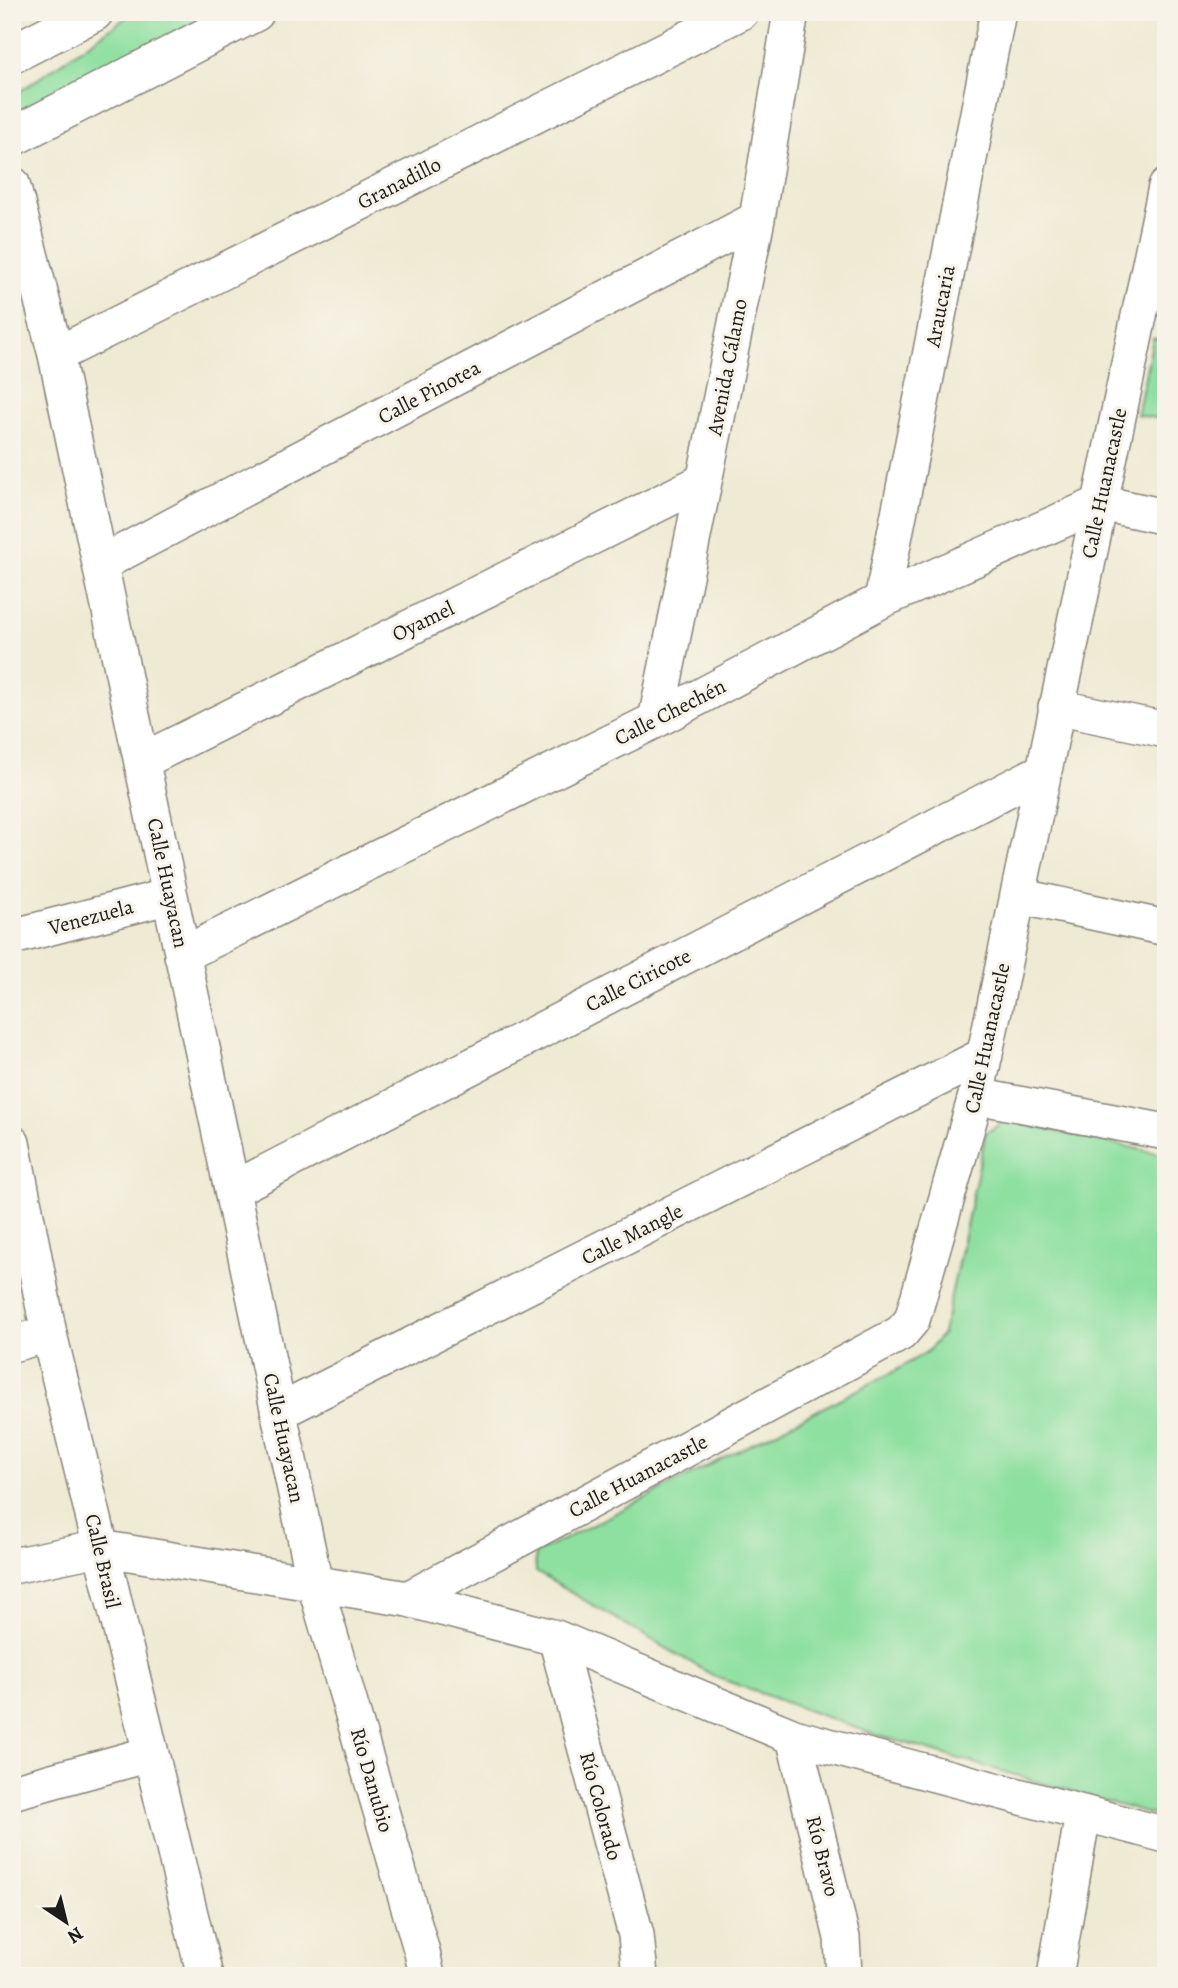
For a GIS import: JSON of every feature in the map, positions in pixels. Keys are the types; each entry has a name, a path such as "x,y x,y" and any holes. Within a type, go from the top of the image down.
{"street":[{"path":"12,54 94,12"},
{"path":"12,137 255,12"},
{"name":"Granadillo","path":"56,355 741,12"},
{"name":"Avenida Cálamo","path":"656,720 757,219 791,12"},
{"name":"Araucaria","path":"882,600 998,12"},
{"name":"Calle Huayacan","path":"12,184 56,355 315,1584"},
{"name":"Calle Huanacastle","path":"408,1599 901,1333 915,1312 976,1097 1101,503 1153,312 1166,187"},
{"name":"Calle Pinotea","path":"100,564 757,219"},
{"name":"Oyamel","path":"142,761 704,481"},
{"path":"1101,503 1166,517"},
{"name":"Calle Chechén","path":"182,954 656,720 882,600 1101,503"},
{"path":"1056,707 1166,730"},
{"name":"Calle Ciricote","path":"232,1190 1044,771"},
{"name":"Venezuela","path":"12,937 170,896"},
{"path":"1018,896 1166,928"},
{"name":"Calle Mangle","path":"279,1412 985,1055"},
{"path":"976,1097 1166,1132"},
{"name":"Calle Brasil","path":"12,1143 49,1334 205,1976"},
{"path":"12,1344 49,1334"},
{"path":"12,1566 100,1548 408,1599 556,1638 794,1737 1166,1835"},
{"name":"Río Danubio","path":"315,1584 427,1976"},
{"name":"Río Colorado","path":"556,1638 636,1935 640,1976"},
{"name":"Río Bravo","path":"794,1737 842,1938 844,1976"},
{"path":"12,1792 150,1754"},
{"path":"1055,1976 1083,1814"}],"green space":[{"path":"134,12 215,12 21,114 12,97"},
{"path":"1153,338 1166,341 1166,420 1137,415"},
{"path":"1005,1120 1166,1155 1166,1819 867,1732 716,1677 536,1572 535,1554 895,1371 928,1351 943,1333 986,1133"}]}
